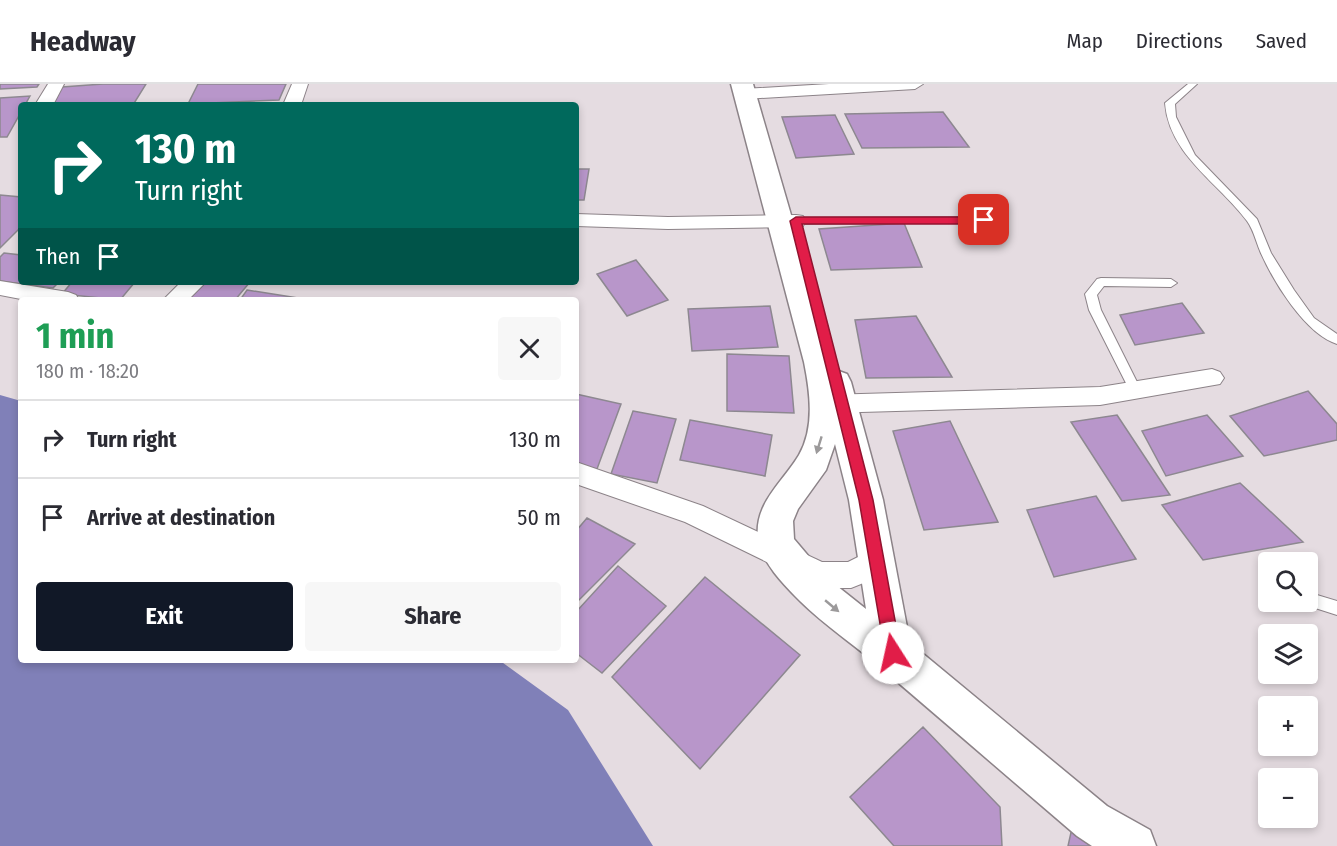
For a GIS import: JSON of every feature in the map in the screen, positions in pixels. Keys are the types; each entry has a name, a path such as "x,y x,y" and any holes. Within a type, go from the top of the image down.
{"street":[{"path":"46,102 56,84"},
{"path":"293,102 300,84"},
{"path":"893,653 866,500 819,362 787,221 752,89 915,84"},
{"path":"579,220 787,221"},
{"path":"178,297 192,285"},
{"path":"0,288 51,297"},
{"path":"834,404 1058,399 1136,392 1212,378"},
{"path":"834,404 814,460 783,502 776,521 776,540 784,557 814,590 893,653 1092,821 1134,846"},
{"path":"579,473 694,514 820,575 851,575 876,561"}],"lane":[{"path":"1193,84 1170,103 1171,117 1191,156 1253,221 1266,253 1290,293 1311,321 1337,340"},
{"path":"787,221 984,220"},
{"path":"1136,392 1095,310 1090,294 1101,282 1171,283"},
{"path":"1318,602 1337,608"}],"water":[{"path":"0,395 18,400 18,663 503,663 568,710 653,846 0,846"}],"building":[{"path":"0,84 39,84 37,87 0,89"},
{"path":"146,84 135,102 51,102 62,87"},
{"path":"198,84 286,84 279,100 189,102"},
{"path":"30,96 27,102 18,102 18,117 7,137 0,137 0,98"},
{"path":"943,112 969,147 862,148 845,114"},
{"path":"835,115 854,154 796,158 782,117"},
{"path":"579,169 589,169 584,200 579,200"},
{"path":"0,195 18,197 18,230 0,248"},
{"path":"904,223 922,267 831,270 819,229"},
{"path":"4,253 18,255 18,283 0,281 0,257"},
{"path":"636,260 668,300 627,316 597,274"},
{"path":"30,285 56,285 53,288"},
{"path":"70,285 132,285 122,297 62,294"},
{"path":"200,285 248,285 238,297 188,297"},
{"path":"247,290 292,297 242,297"},
{"path":"1182,303 1204,333 1135,345 1120,315"},
{"path":"770,306 778,347 692,351 688,309"},
{"path":"916,316 952,377 866,378 855,320"},
{"path":"727,354 789,356 794,413 727,411"},
{"path":"1308,391 1337,424 1337,440 1264,456 1230,416"},
{"path":"579,395 621,404 597,469 579,466"},
{"path":"633,411 676,419 657,483 611,474"},
{"path":"1117,415 1170,495 1122,501 1071,422"},
{"path":"1207,415 1243,456 1166,476 1142,431"},
{"path":"690,420 772,435 765,476 680,460"},
{"path":"950,421 998,522 924,530 893,431"},
{"path":"1240,483 1303,542 1203,560 1162,505"},
{"path":"1096,496 1136,559 1054,577 1027,510"},
{"path":"587,518 635,544 579,600 579,527"},
{"path":"618,566 666,606 602,673 579,655 579,609"},
{"path":"705,577 800,655 700,769 612,677"},
{"path":"923,727 1000,807 1002,846 894,846 850,797"},
{"path":"1072,828 1100,846 1068,846"}],"route":[{"path":"893,653 866,500 796,221 984,220"}]}
